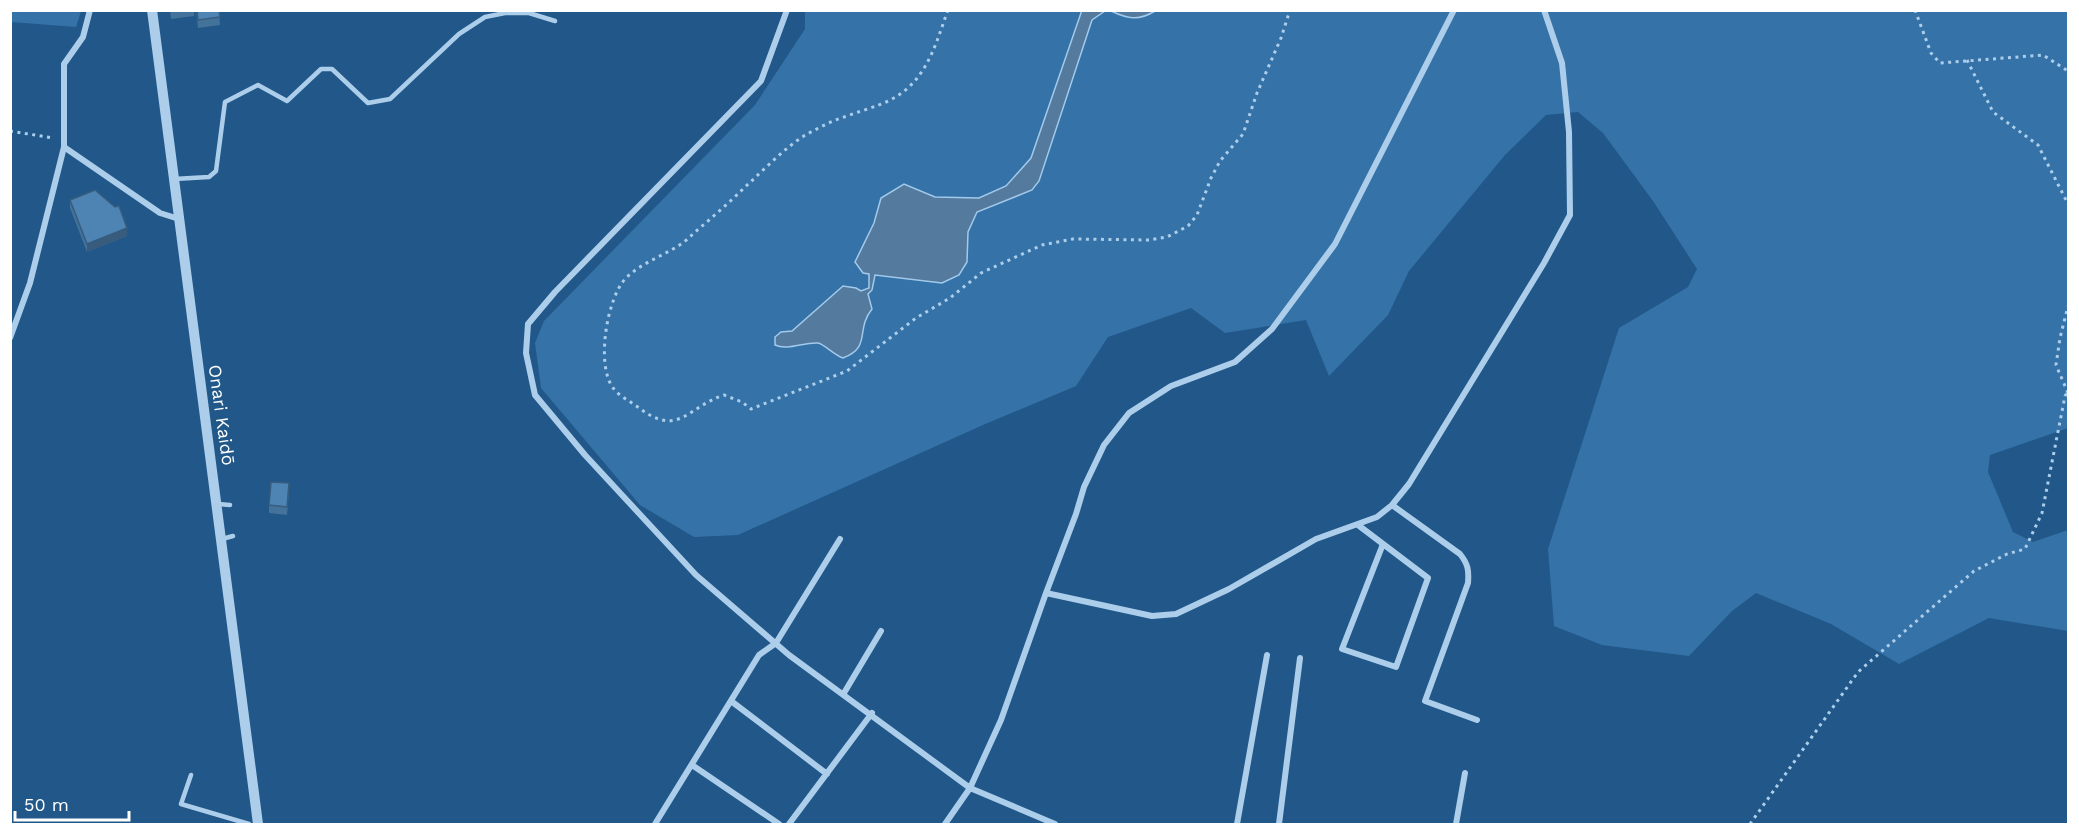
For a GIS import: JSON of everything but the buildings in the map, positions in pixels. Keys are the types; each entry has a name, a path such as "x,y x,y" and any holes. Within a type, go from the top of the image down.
{"street":[{"path":"10,338 30,283 64,147 64,64 83,37 90,10"},
{"name":"Onari Kaidō","path":"152,10 218,504 228,537 258,825"},
{"path":"788,10 761,81 555,292 528,324 526,353 535,395 585,455 696,575 776,643 970,788 1055,825"},
{"path":"945,825 970,788 1001,720 1084,487 1104,445 1129,413 1171,386 1235,362 1272,329 1335,244 1454,10"},
{"path":"1046,593 1152,616 1176,614 1229,589 1316,539 1377,517 1392,505 1409,484 1544,263 1570,215 1569,132 1562,63 1544,10"},
{"path":"64,147 160,213 180,219"},
{"path":"1392,505 1460,554 1470,570 1468,583 1425,701 1477,720"},
{"path":"1358,525 1428,578 1396,667 1342,649 1383,544"},
{"path":"655,825 759,655 776,643 840,539"},
{"path":"844,693 881,631"},
{"path":"1237,825 1267,655"},
{"path":"1279,825 1300,658"},
{"path":"731,700 827,774"},
{"path":"789,825 872,713"},
{"path":"692,765 779,825"},
{"path":"1456,825 1465,773"}],"lane":[{"path":"174,179 209,177 216,171 225,102 258,85 287,101 321,69 332,69 368,103 390,99 459,34 485,17 505,13 529,13 555,21"},
{"path":"218,504 230,505"},
{"path":"191,775 181,804 249,825"}],"path":[{"path":"948,10 927,65 910,86 894,99 844,117 805,136 776,158 684,242 635,271 619,285 611,308 605,339 604,362 613,388 644,412 664,422 678,421 710,399 724,395 752,409 847,371 916,318 950,298 981,273 1042,245 1073,239 1148,240 1167,237 1188,226 1197,215 1220,161 1243,134 1290,10"},
{"path":"1915,10 1931,53 1940,63 2043,55 2068,71"},
{"path":"1967,60 1993,112 2038,146 2068,204"},
{"path":"10,130 64,140"},
{"path":"1750,825 1858,672 1974,571 2007,554 2025,549 2042,513 2065,396 2068,392 2056,365 2068,306"}],"shaded area":[{"path":"1082,10 1105,11 1092,20 1039,181 1032,190 977,212 968,232 967,262 959,275 942,283 875,275 872,290 868,294 872,309 864,324 860,343 852,354 843,358 818,343 790,347 775,345 775,337 781,332 792,331 843,286 861,291 869,288 869,274 863,273 855,262 874,223 881,198 904,184 935,197 979,198 1006,186 1031,158"},
{"path":"10,11 81,11 76,27 11,22"},
{"path":"805,11 2068,11 2068,428 1990,455 1988,472 2013,532 2033,542 2068,530 2068,631 1989,618 1899,664 1831,624 1756,593 1732,611 1689,656 1602,645 1554,626 1548,549 1619,328 1688,287 1697,269 1653,201 1603,133 1578,112 1546,115 1505,155 1409,271 1388,315 1329,376 1306,320 1225,333 1191,308 1108,337 1076,386 983,425 738,535 694,537 640,505 541,388 535,343 544,321 755,105 805,29"},
{"path":"1111,11 1155,11 1133,18"}]}
